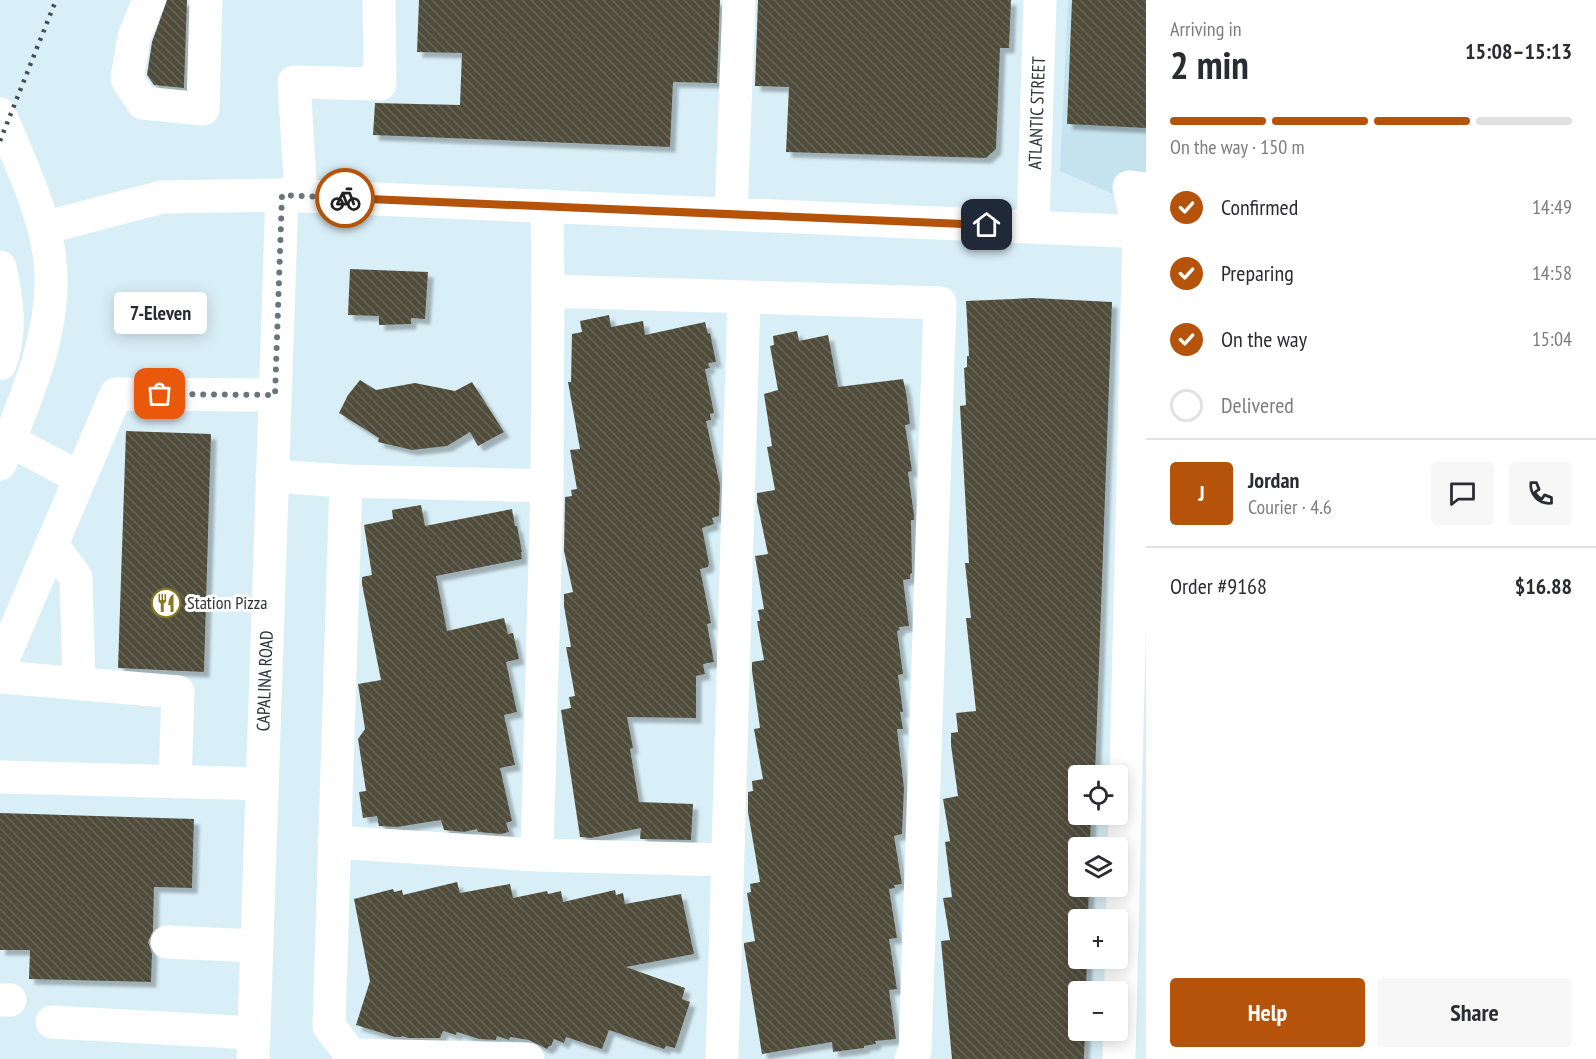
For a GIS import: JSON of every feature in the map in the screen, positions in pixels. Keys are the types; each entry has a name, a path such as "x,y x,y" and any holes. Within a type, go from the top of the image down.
{"street":[{"path":"149,0 134,37 127,79 143,104 202,109 206,0"},
{"name":"CAPALINA ROAD","path":"253,1046 275,395 291,196 294,82 380,84 379,0"},
{"path":"731,214 740,0"},
{"name":"ATLANTIC STREET","path":"1033,226 1040,0"},
{"path":"0,114 44,228 51,274 49,308 43,340 28,390 5,452 80,478"},
{"path":"1119,1059 1142,232 1129,188 1146,189"},
{"path":"44,228 162,197 291,196 1142,232"},
{"path":"537,855 547,486 547,206"},
{"path":"0,267 8,303 6,349 0,364"},
{"path":"548,291 940,303 915,1051 911,1059"},
{"path":"722,1059 744,297"},
{"path":"0,666 116,394 275,395"},
{"path":"272,476 346,481 547,486"},
{"path":"346,481 329,1026 351,1055 528,1059"},
{"path":"52,545 76,577 80,684"},
{"path":"0,677 178,692 175,782"},
{"path":"0,777 262,784"},
{"path":"334,842 537,855 728,860"},
{"path":"167,942 257,946"},
{"path":"52,1022 253,1046"}],"shaded area":[{"path":"1068,0 1146,0 1146,208 1060,171"}],"building":[{"path":"167,0 187,0 184,88 154,85 147,75 152,42"},
{"path":"419,0 720,0 717,83 673,82 670,147 373,135 375,103 460,105 462,53 417,52"},
{"path":"758,0 1011,0 1009,48 1000,48 996,149 986,158 786,152 789,87 755,86"},
{"path":"1072,0 1146,0 1146,128 1067,124"},
{"path":"350,269 428,272 425,319 411,318 411,324 379,325 379,316 348,315"},
{"path":"1033,298 1112,302 1095,765 1068,765 1068,825 1091,825 1090,837 1068,837 1068,897 1089,897 1088,909 1068,909 1068,969 1087,969 1086,981 1068,981 1068,1041 1085,1041 1084,1059 952,1059 941,941 950,940 943,898 952,897 945,842 950,841 943,799 958,796 951,745 951,733 958,732 956,713 976,711 966,618 971,618 965,563 969,563 960,406 966,405 964,368 967,367 967,356 969,356 966,301"},
{"path":"609,315 611,327 643,321 645,335 705,322 708,334 710,333 716,362 708,363 710,368 705,369 714,413 710,414 711,420 706,421 720,485 719,516 712,518 714,524 702,528 709,563 708,567 700,569 711,623 707,624 714,662 703,664 705,674 696,676 696,718 627,717 639,802 693,804 691,840 640,839 641,828 591,838 580,837 561,710 571,708 569,697 575,696 566,647 571,647 564,594 573,592 564,551 565,497 572,496 571,490 577,489 570,450 580,449 568,382 571,382 572,334 582,332 580,321"},
{"path":"797,331 799,341 828,335 838,387 903,379 906,392 910,424 905,425 912,471 908,472 914,520 911,520 912,573 910,579 903,580 909,626 899,627 900,630 897,631 903,674 898,675 903,729 897,729 904,788 902,834 894,836 902,884 894,885 895,888 889,889 897,938 889,939 897,989 889,990 896,1039 875,1041 876,1044 864,1046 864,1048 833,1052 832,1042 762,1054 744,946 744,943 755,941 747,893 751,892 750,884 760,882 748,812 748,792 753,791 752,781 763,779 754,729 760,728 752,662 764,660 757,621 760,621 758,610 764,609 755,556 768,554 757,493 775,490 767,447 772,446 764,394 778,390 770,346 774,345 773,336"},
{"path":"360,380 376,390 415,383 455,391 472,382 504,432 478,446 470,432 447,446 412,450 378,442 379,438 339,413 348,395"},
{"path":"126,431 211,434 204,672 118,668"},
{"path":"421,505 425,526 512,509 515,526 517,526 522,559 436,576 447,631 504,618 508,634 513,633 519,659 506,662 517,712 504,715 515,765 500,768 512,821 506,823 509,832 501,834 478,832 477,829 464,832 444,830 441,820 397,827 379,826 377,816 363,818 359,792 366,791 358,739 365,729 358,684 381,680 362,584 362,577 372,575 364,525 393,519 392,510"},
{"path":"0,813 194,819 192,888 154,887 153,931 148,942 152,953 151,982 29,979 30,950 0,950"},
{"path":"457,882 460,893 510,884 513,898 547,891 548,894 561,891 563,902 615,890 616,895 623,893 625,904 681,894 694,954 626,967 685,988 682,999 690,1002 675,1048 666,1046 664,1049 609,1030 602,1049 566,1037 564,1043 554,1039 547,1049 529,1040 510,1037 509,1040 497,1036 496,1040 479,1039 457,1032 456,1035 443,1031 440,1038 395,1037 356,1025 370,981 354,899 393,889 394,892 402,890 403,895"}],"railway":[{"path":"0,141 56,0"}],"way so far":[{"path":"160,394 275,395 282,195 345,198"}],"place":[{"name":"7-Eleven","path":"160,394"},
{"name":"Station Pizza","path":"166,603"}],"route":[{"path":"345,198 987,225"}]}
